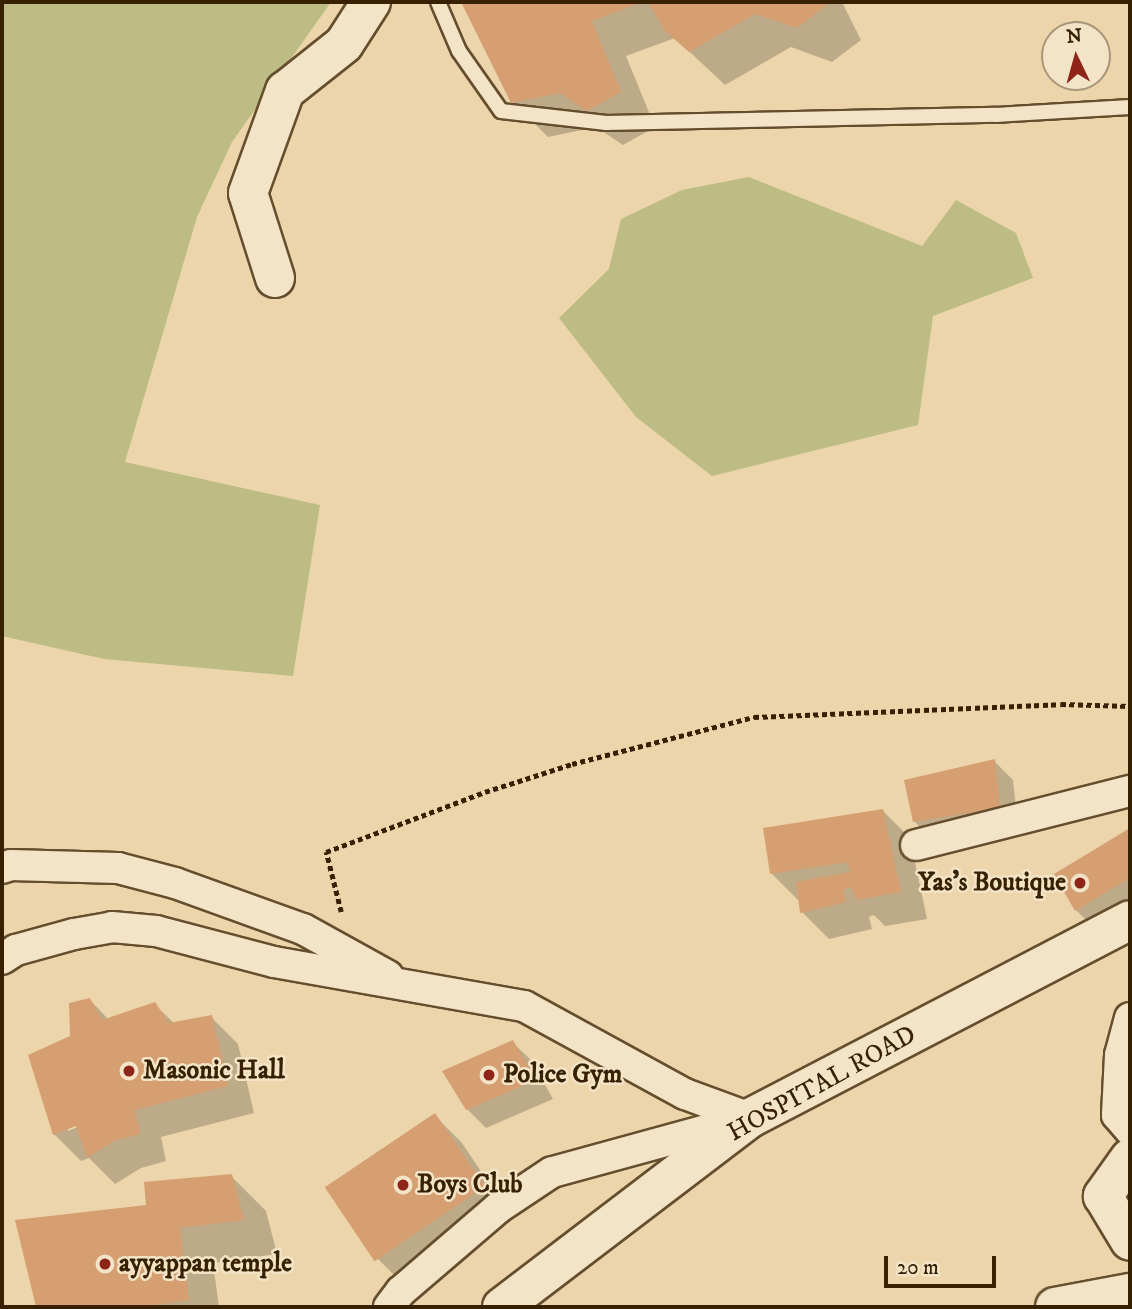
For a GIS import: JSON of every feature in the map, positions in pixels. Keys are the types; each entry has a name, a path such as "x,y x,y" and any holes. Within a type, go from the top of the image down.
{"street":[{"path":"275,278 247,192 285,91 344,44 371,2"},
{"path":"916,845 1130,790"},
{"path":"2,868 11,865 117,868 175,883 303,929 402,985"},
{"name":"HOSPITAL ROAD","path":"502,1307 750,1118 1130,920"},
{"path":"2,959 16,950 112,927 156,931 274,962 524,1006 685,1094 750,1118"},
{"path":"1130,1018 1121,1055 1116,1115 1130,1130"},
{"path":"390,1302 498,1209 552,1172 750,1118"},
{"path":"1130,1158 1103,1196 1130,1241"},
{"path":"1055,1307 1130,1293"}],"lane":[{"path":"438,2 458,51 501,111 606,123 996,115 1130,107"}],"path":[{"path":"343,918 326,852 485,792 572,764 754,716 1061,704 1130,706"}],"shaded area":[{"path":"2,2 331,2 232,142 197,217 125,462 320,505 293,676 104,659 2,636"},
{"path":"749,177 922,246 956,200 1016,233 1033,278 933,316 918,425 712,476 636,417 559,318 609,269 621,219 682,190"}],"building":[{"path":"461,2 643,2 592,21 621,92 587,111 560,93 511,103"},
{"path":"648,2 826,2 827,5 797,28 755,14 689,52 665,31"},
{"path":"995,759 1000,808 913,822 904,780"},
{"path":"883,809 901,892 857,900 851,887 843,890 846,902 800,913 796,882 850,872 848,862 770,874 763,828"},
{"path":"1130,828 1130,878 1075,911 1054,874"},
{"name":"Masonic Hall","path":"90,998 102,1020 155,1002 169,1023 212,1015 228,1086 135,1110 140,1134 114,1141 87,1158 76,1126 53,1135 28,1055 70,1036 69,1003"},
{"name":"Police Gym","path":"513,1040 536,1080 466,1110 442,1071"},
{"name":"Boys Club","path":"435,1113 485,1187 375,1261 325,1187"},
{"name":"ayyappan temple","path":"232,1174 244,1220 180,1228 189,1300 141,1307 36,1307 15,1220 146,1205 144,1182"}],"place":[{"name":"Yas's Boutique","path":"1080,883"},
{"name":"Masonic Hall","path":"129,1071"},
{"name":"Police Gym","path":"489,1075"},
{"name":"Boys Club","path":"403,1185"},
{"name":"ayyappan temple","path":"105,1264"}]}
